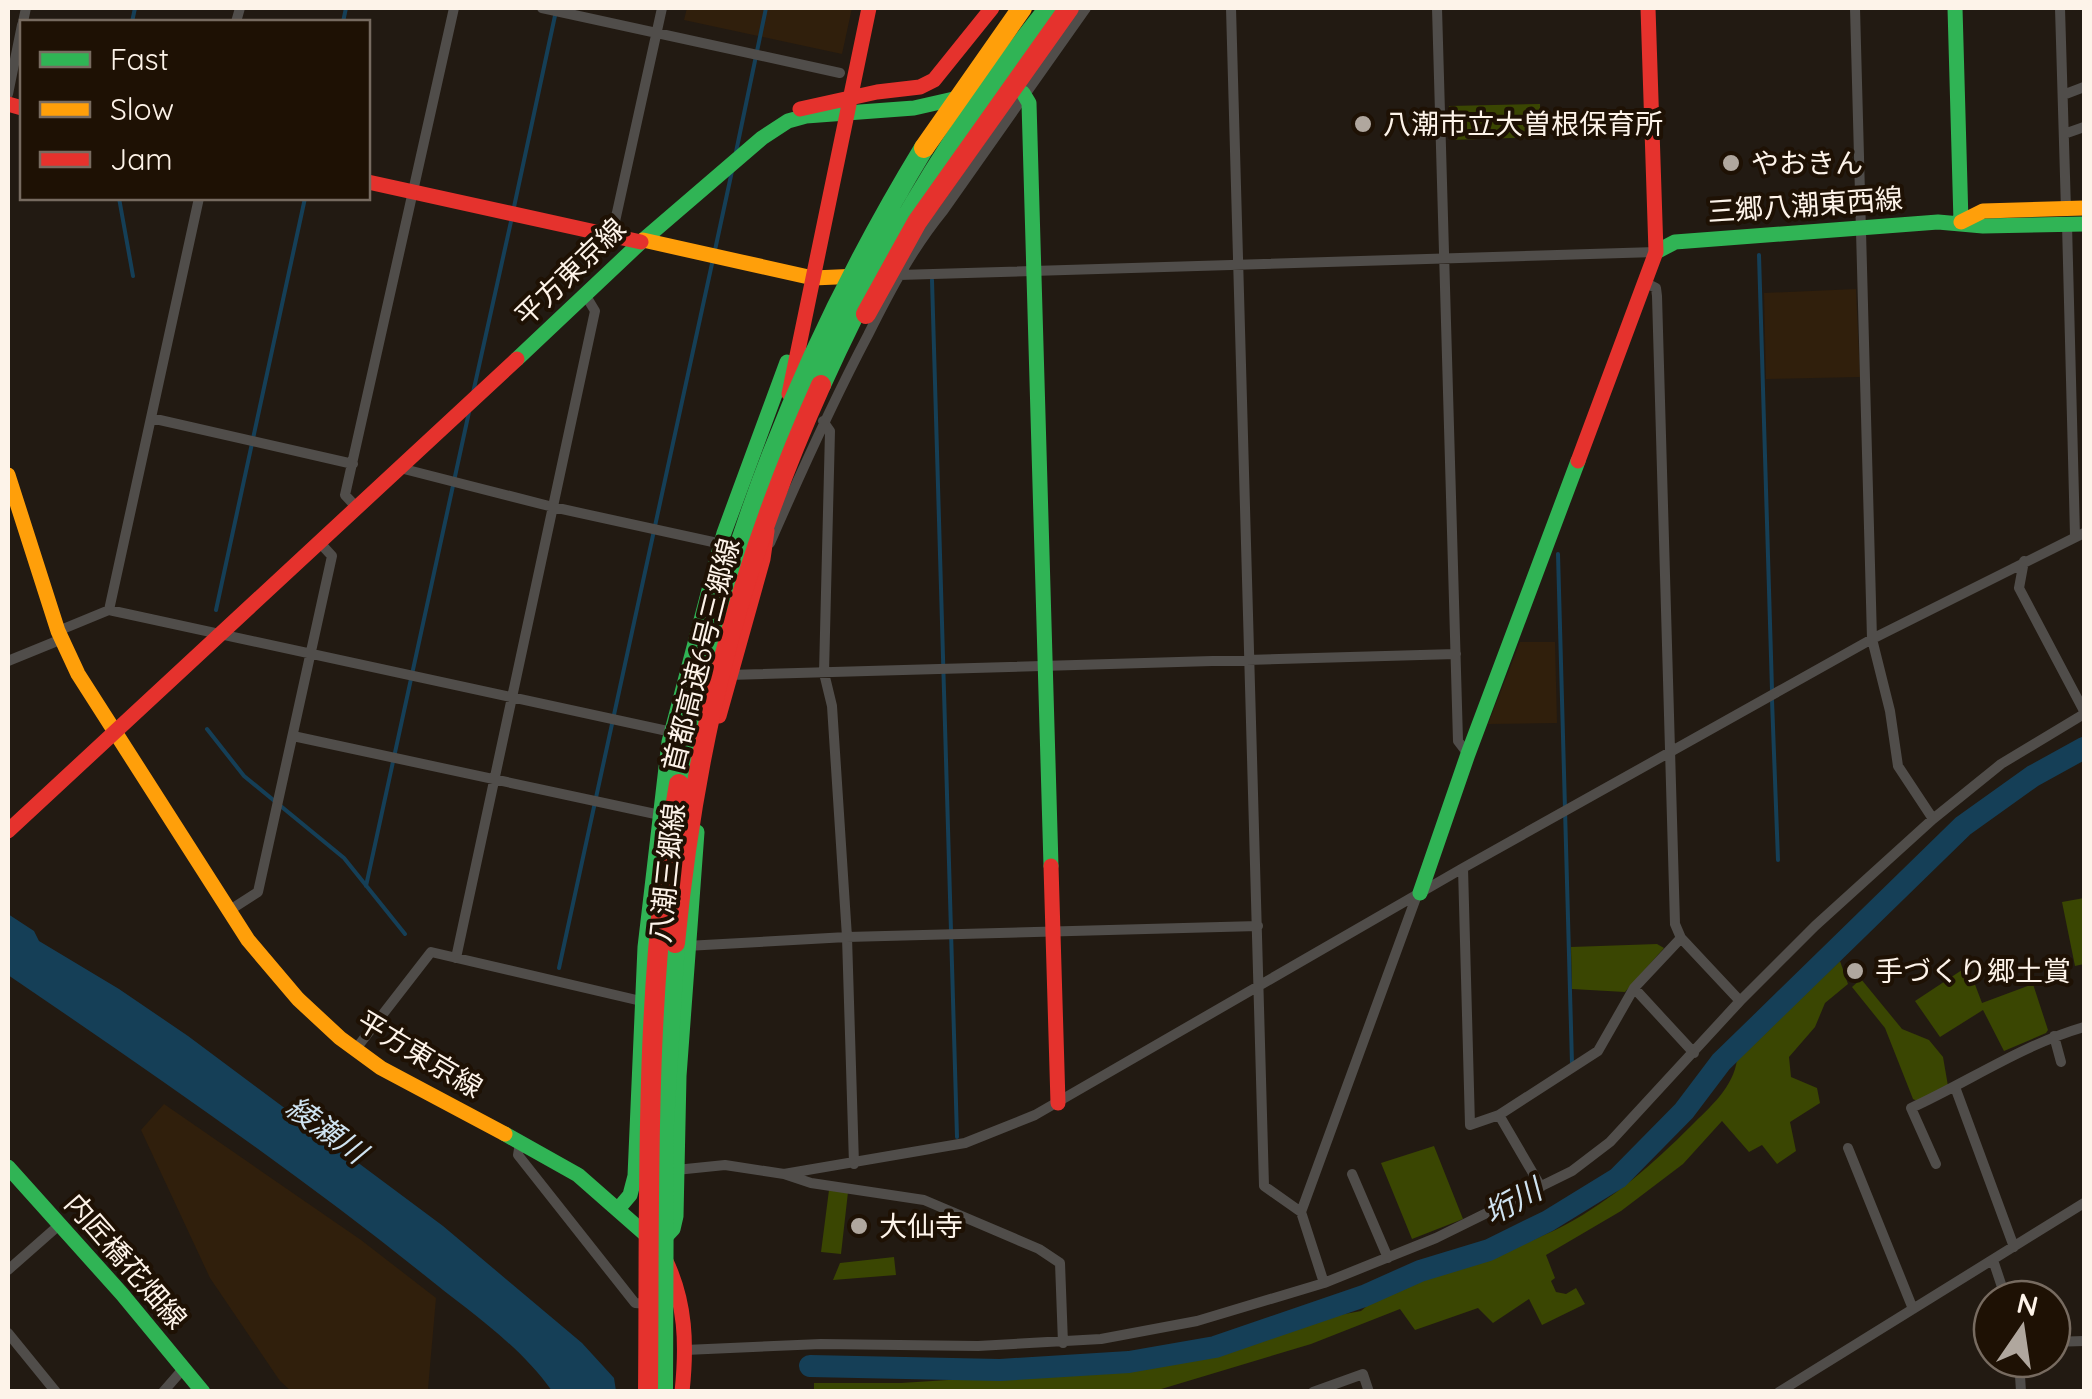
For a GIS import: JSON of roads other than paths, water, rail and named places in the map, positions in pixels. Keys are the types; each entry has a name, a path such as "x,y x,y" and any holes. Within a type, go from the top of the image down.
{"main road":[{"name":"八潮三郷線","path":"658,1246 675,1224 678,1076 698,820 728,675 763,559 800,329 869,8"},
{"name":"平方東京線","path":"8,831 710,180 758,129 786,114 850,105 934,80 992,8"},
{"path":"812,348 855,238 887,180 1004,8"},
{"name":"首都高速6号三郷線","path":"648,1392 648,1129 654,976 673,807 710,633 773,438 812,348 906,172 962,86 1022,8"},
{"name":"首都高速6号三郷線","path":"663,1392 665,1127 672,964 683,866 714,695 777,485 865,287 891,237 961,127 1049,8"},
{"name":"平方東京線","path":"850,105 914,108 974,95 1006,76 1058,8"},
{"path":"777,485 801,451 836,371 917,222 1048,32 1069,8"},
{"path":"1419,894 1656,252 1648,8"},
{"path":"1956,8 1961,222"},
{"path":"1023,93 1029,102 1058,1103"},
{"path":"370,182 812,278 899,274"},
{"name":"三郷八潮東西線","path":"1656,252 1675,242 1862,226 1961,222 1984,226 2075,216"},
{"name":"八潮三郷線","path":"619,1208 634,1186 641,1001 672,732 722,544 800,329"},
{"path":"8,475 60,635 78,674 117,733"},
{"name":"平方東京線","path":"117,733 270,969 318,1019 385,1070 578,1175 658,1246 682,1305 686,1388"},
{"path":"661,813 698,820"},
{"path":"638,1074 678,1076"},
{"path":"636,1112 658,1246"},
{"name":"内匠橋花畑線","path":"8,1167 203,1392"}],"street":[{"path":"358,509 345,496 454,8"},
{"path":"542,8 840,73"},
{"path":"612,235 662,8"},
{"path":"763,559 823,421 899,274 1086,8"},
{"path":"1231,8 1264,1186 1300,1212 1324,1283"},
{"path":"1438,8 1458,741 1468,754"},
{"path":"1855,8 1872,640 1890,711 1898,766 1933,819"},
{"path":"784,1174 965,1143 1058,1103 1463,868 1872,640 2080,535 2075,216 2064,134 2060,8"},
{"path":"8,94 20,38"},
{"path":"2063,95 2084,87"},
{"path":"2064,134 2084,127"},
{"path":"109,610 199,200"},
{"path":"899,274 1656,252"},
{"path":"1646,283 1656,288 1657,296 1676,924 1681,938 1740,1001"},
{"path":"456,958 594,311 586,296"},
{"path":"151,418 353,464"},
{"path":"823,421 830,431 824,673 832,706 847,938 854,1164"},
{"path":"400,468 722,544"},
{"path":"230,910 258,892 332,556 321,544"},
{"path":"685,1350 750,1344 978,1346 1063,1342 1197,1322 1324,1283 1388,1258 1572,1171 1610,1142 1815,926 1933,819 2000,764 2084,713 2019,588 2024,561"},
{"path":"8,661 109,610 672,732"},
{"path":"728,675 1456,654"},
{"path":"293,736 661,813"},
{"path":"1463,868 1470,1125 1500,1115 1598,1051 1634,988 1681,938"},
{"path":"1300,1212 1419,894"},
{"path":"686,946 1258,926"},
{"path":"354,1050 430,952 641,1001"},
{"path":"1634,988 1694,1053"},
{"path":"1936,1164 1912,1108 2004,1059 2084,1027"},
{"path":"2054,1036 2061,1062"},
{"path":"1955,1088 2014,1247"},
{"path":"1500,1115 1540,1187"},
{"path":"520,1143 518,1154 635,1303 682,1305"},
{"path":"1848,1148 1913,1309"},
{"path":"676,1170 725,1165 784,1174 811,1184 924,1200 1039,1249 1060,1263 1063,1342"},
{"path":"1352,1174 1388,1258"},
{"path":"1779,1392 1800,1386 1913,1309 2084,1203"},
{"path":"8,1270 58,1226"},
{"path":"1993,1260 1999,1279"},
{"path":"8,1333 56,1392"},
{"path":"162,1392 184,1368"},
{"path":"1313,1392 1363,1374 1369,1392"}],"water":[{"path":"8,914 34,931 39,941 188,1036 443,1226 582,1343 614,1378 616,1391 552,1391 508,1343 372,1234 218,1120 8,975"}],"waterway":[{"path":"132,20 135,8"},
{"path":"343,20 346,8"},
{"path":"736,152 766,8"},
{"path":"514,207 556,11"},
{"path":"715,250 732,171"},
{"path":"119,200 133,276"},
{"path":"216,610 305,200"},
{"path":"473,393 512,217"},
{"path":"1759,255 1772,690"},
{"path":"559,968 713,259"},
{"path":"932,280 957,1137"},
{"path":"366,886 469,412"},
{"path":"1558,554 1572,1064"},
{"path":"1772,700 1778,860"},
{"path":"207,729 244,776 344,858 405,934"},
{"name":"垳川","path":"810,1366 1000,1370 1129,1362 1215,1347 1364,1296 1420,1271 1489,1250 1548,1221 1618,1178 1684,1111 1721,1062 1963,826 2033,776 2084,748"}],"place":[{"name":"八潮市立大曽根保育所","path":"1363,124"},
{"name":"やおきん","path":"1731,163"},
{"name":"手づくり郷土賞","path":"1855,971"},
{"name":"大仙寺","path":"859,1226"}],"water label":[{"name":"綾瀬川","path":"326,1130"}]}
